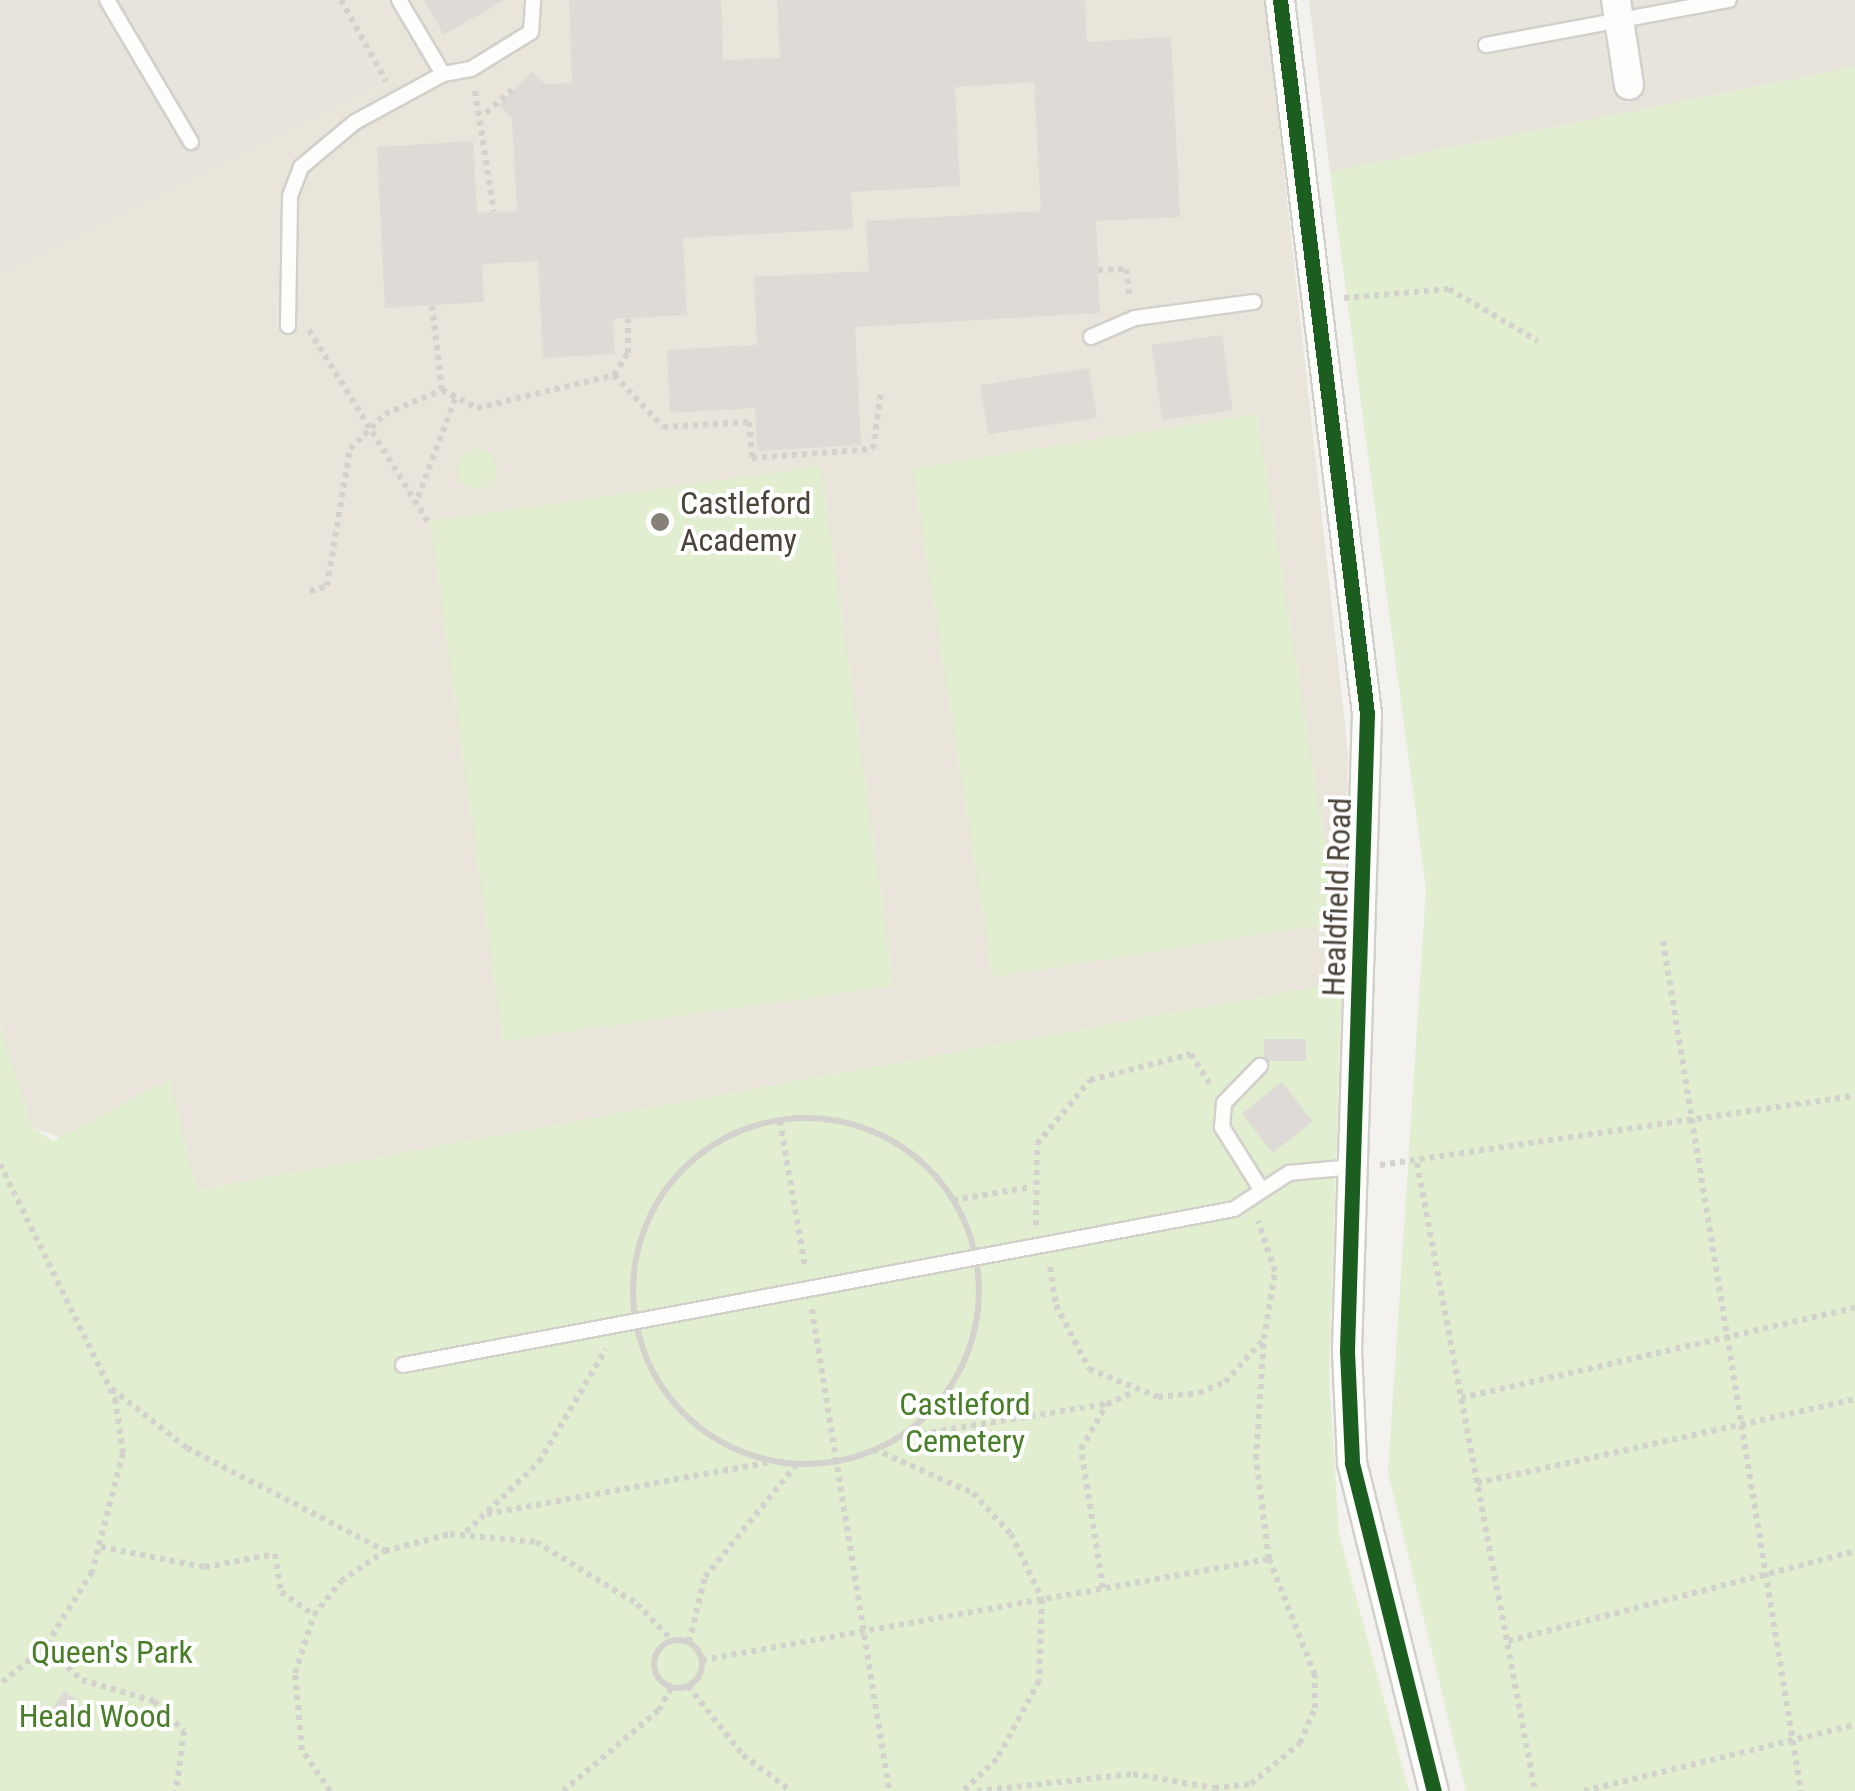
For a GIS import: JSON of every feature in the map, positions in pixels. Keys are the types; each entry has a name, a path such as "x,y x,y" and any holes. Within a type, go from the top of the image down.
{"street":[{"name":"Healdfield Road","path":"1280,0 1367,714 1354,1168 1352,1463 1434,1791"},
{"path":"1618,10 1629,84"}],"lane":[{"path":"107,0 191,142"},
{"path":"399,0 443,74"},
{"path":"292,324 290,196 302,168 397,100 443,74 463,71 531,32 533,0"},
{"path":"1486,45 1618,10 1729,0"},
{"path":"1091,338 1135,318 1254,302"},
{"path":"1259,1186 1222,1127 1224,1104 1260,1066"},
{"path":"402,1364 1234,1209 1259,1186 1354,1168"}],"path":[{"path":"341,0 397,100"},
{"path":"387,82 433,57"},
{"path":"463,71 486,114 494,212"},
{"path":"486,114 515,87"},
{"path":"1348,298 1449,289 1538,341"},
{"path":"432,306 442,390 455,399 490,406 614,376 628,353 628,318"},
{"path":"292,324 310,331 418,497 430,525"},
{"path":"614,376 663,426 749,422 752,458 873,449 881,390"},
{"path":"310,591 326,586 337,485 369,427 442,390"},
{"path":"418,497 455,399"},
{"path":"1663,941 1801,1791"},
{"path":"1135,1392 1076,1357 1043,1245 1032,1187 1037,1144 1090,1080 1108,1072 1191,1054 1208,1075 1222,1127"},
{"path":"1354,1168 1417,1163 1855,1096"},
{"path":"780,1120 889,1791"},
{"path":"1417,1163 1535,1791"},
{"path":"0,1164 108,1386 123,1453 101,1548 45,1647 0,1684"},
{"path":"952,1200 1032,1187"},
{"path":"978,1791 1132,1774 1214,1788 1274,1768 1308,1725 1314,1675 1269,1559 1256,1459 1264,1340 1275,1272 1247,1197"},
{"path":"1460,1398 1855,1308"},
{"path":"466,1533 539,1462 617,1324"},
{"path":"899,1438 1107,1404 1135,1392 1199,1393 1225,1382 1264,1340"},
{"path":"108,1386 186,1448 385,1551"},
{"path":"1477,1483 1855,1399"},
{"path":"1103,1588 1081,1450 1107,1404"},
{"path":"874,1448 972,1493 1011,1534 1042,1599 1039,1681 998,1759 963,1791"},
{"path":"488,1514 777,1461"},
{"path":"689,1642 705,1576 797,1464"},
{"path":"330,1791 302,1750 295,1673 314,1616 341,1581 385,1551 466,1533 536,1542 637,1604 672,1640 689,1642 702,1660"},
{"path":"101,1548 205,1567 276,1554 280,1592 314,1616"},
{"path":"1508,1640 1764,1570 1855,1551"},
{"path":"702,1660 1269,1559"},
{"path":"672,1640 653,1664 672,1688"},
{"path":"45,1647 82,1680 154,1701 184,1731 176,1791"},
{"path":"688,1686 702,1660"},
{"path":"672,1688 688,1686"},
{"path":"688,1686 743,1754 792,1791"},
{"path":"563,1791 660,1710 672,1688"},
{"path":"1584,1791 1855,1725"}],"shaded area":[{"path":"0,0 333,0 381,84 0,276"},
{"name":"Castleford Academy","path":"333,0 1265,0 1348,753 1342,982 197,1190 32,1127 0,1025 0,276 380,84"},
{"path":"1309,0 1855,0 1855,67 1330,172"}],"green space":[{"path":"1855,67 1855,1791 1466,1791 1388,1473 1426,889 1330,172"},
{"path":"1257,414 1338,923 993,977 912,469"},
{"path":"477,449 491,455 497,469 491,483 477,489 463,483 457,469 463,455"},
{"path":"821,466 894,986 503,1041 430,521"},
{"name":"Castleford Cemetery","path":"1342,982 1329,1376 1339,1534 1409,1791 0,1791 0,1025 32,1127 53,1141 170,1079 197,1190"}],"building":[{"path":"424,0 504,0 444,35"},
{"path":"569,0 721,0 723,60 780,58 777,0 1085,0 1087,42 1171,37 1180,217 1096,221 1100,313 855,327 861,445 757,451 755,408 670,413 667,350 757,345 754,277 869,271 866,221 1041,211 1034,82 955,87 960,186 851,192 853,229 683,238 687,315 613,319 615,354 543,358 538,261 482,264 484,302 385,308 377,147 473,141 477,213 517,211 512,118 499,105 532,71 545,84 572,83"},
{"path":"1222,335 1233,410 1162,420 1152,345"},
{"path":"1089,368 1097,417 988,435 980,385"},
{"path":"1264,1039 1306,1039 1306,1061 1264,1061"},
{"path":"1282,1082 1313,1121 1273,1153 1242,1113"},
{"path":"64,1691 78,1700 59,1730 44,1721"}],"cycle path":[{"path":"1280,0 1367,714 1347,1351 1352,1463 1434,1791"}],"place":[{"name":"Castleford Academy","path":"660,522"}],"park label":[{"name":"Queen's Park","path":"112,1652"},
{"name":"Heald Wood","path":"95,1716"}]}
